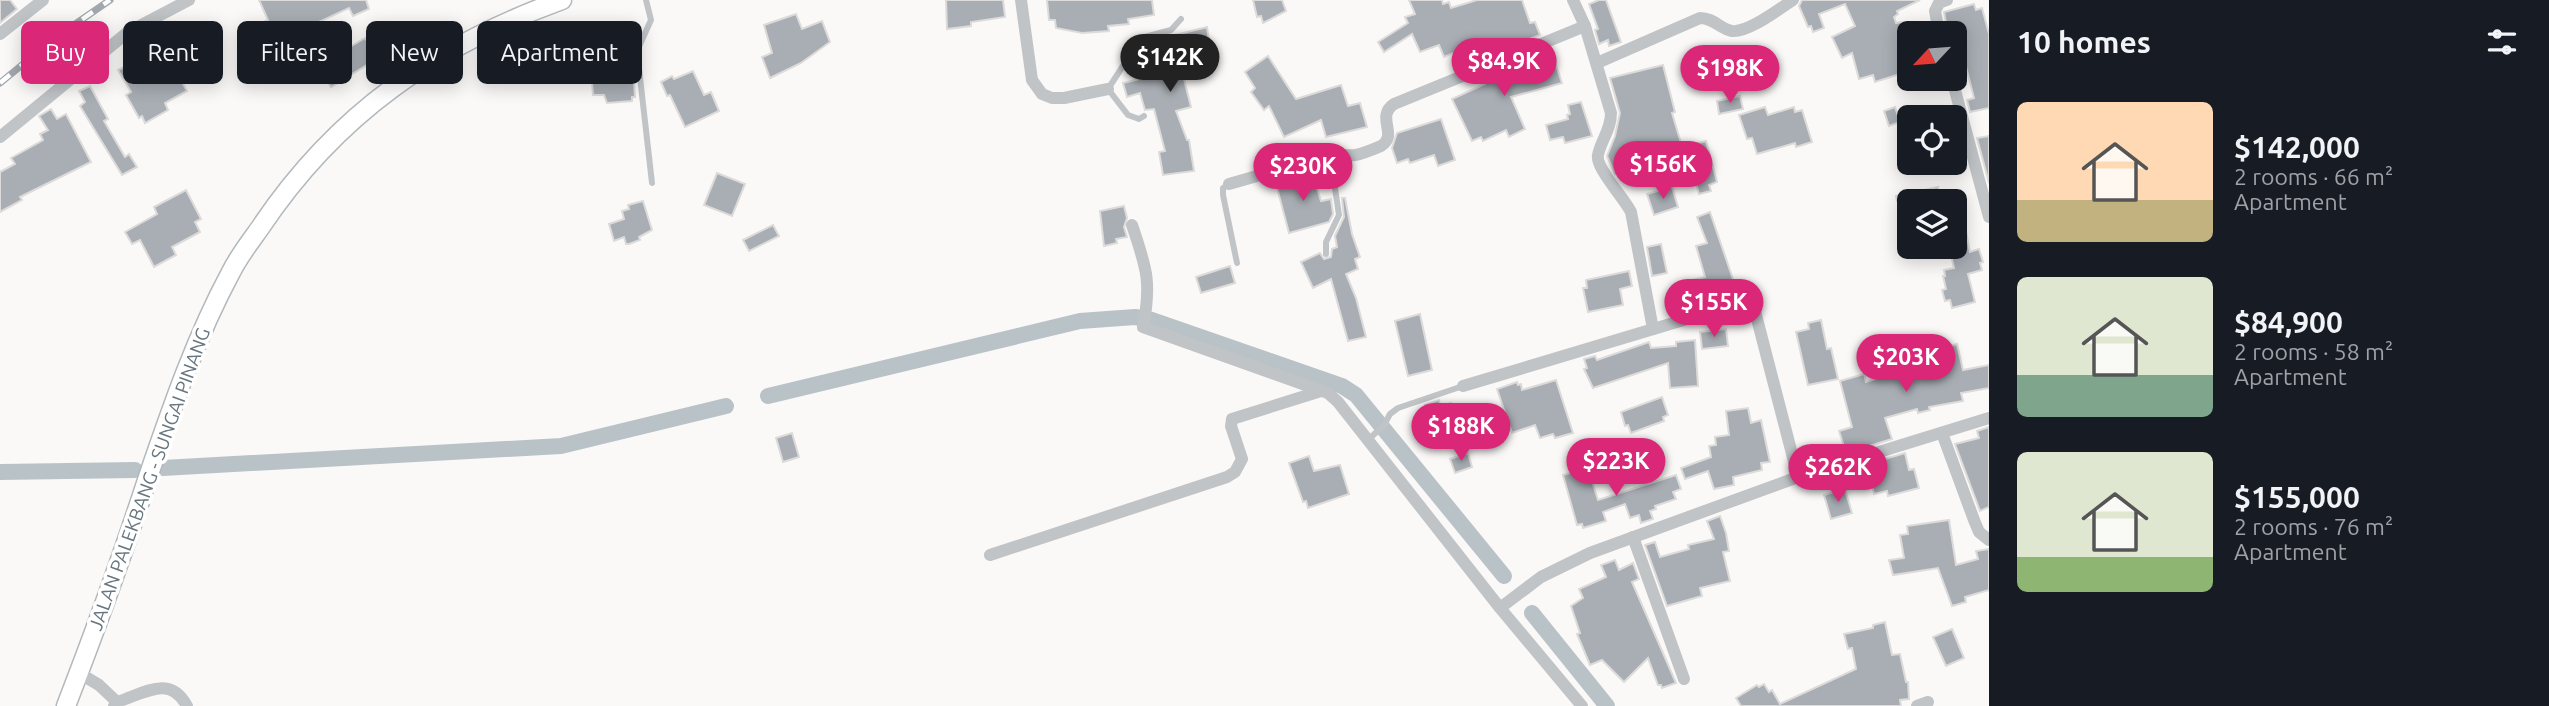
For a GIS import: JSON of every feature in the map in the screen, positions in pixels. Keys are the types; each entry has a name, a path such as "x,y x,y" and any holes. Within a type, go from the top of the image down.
{"street":[{"path":"0,34 43,0"},
{"path":"0,136 128,33 189,0"},
{"name":"JALAN PALEKBANG - SUNGAI PINANG","path":"66,706 188,365 232,269 267,217 297,176 331,139 368,105 435,59 497,27 562,0"},
{"path":"1021,0 1032,80 1042,94 1052,99 1108,89"},
{"path":"1573,0 1585,26 1611,113 1611,125 1597,156 1599,167 1624,198 1631,212 1653,329"},
{"path":"1597,63 1700,18 1714,20 1726,29 1740,31 1793,0"},
{"path":"1937,21 1935,11 1939,3 1947,0"},
{"path":"1229,184 1330,155 1355,155 1384,143 1389,133 1385,117 1394,104 1585,26"},
{"path":"1955,91 1989,217"},
{"path":"1132,225 1149,280 1143,325 1328,393 1371,437 1582,706"},
{"path":"1463,386 1737,304 1745,304 1752,308 1776,387 1798,477"},
{"path":"990,555 1227,477 1235,472 1242,459 1231,426 1233,419 1321,391"},
{"path":"1504,604 1541,577 1590,553 1798,477 1989,418"},
{"path":"1942,433 1979,532 1989,540"},
{"path":"1633,537 1684,679"},
{"path":"79,673 99,685 116,704 155,689 170,687 176,690 187,706"}],"lane":[{"path":"646,0 651,20 637,51 652,183"},
{"path":"1144,116 1139,119 1128,116 1108,89 1141,38 1171,30 1181,19"},
{"path":"1326,254 1326,242 1339,215 1330,155"},
{"path":"1229,184 1223,188 1223,195 1237,263"},
{"path":"1371,437 1398,408 1463,386"}],"building":[{"path":"0,0 10,0 17,9 0,23"},
{"path":"259,0 366,0 369,9 353,16 349,8 321,21 266,21 268,20"},
{"path":"946,0 1003,0 1005,17 947,29"},
{"path":"1047,0 1152,0 1154,15 1128,19 1129,24 1108,26 1109,31 1082,33 1056,28 1055,20 1049,20"},
{"path":"1253,0 1282,0 1286,11 1263,23 1261,16 1257,17"},
{"path":"1409,0 1442,0 1443,4 1449,2 1451,8 1477,0 1522,0 1530,23 1535,22 1540,35 1479,58 1474,44 1444,57 1439,45 1420,52 1412,34 1384,52 1378,42 1408,23 1405,17 1415,14"},
{"path":"1606,0 1621,42 1609,46 1608,40 1599,44 1595,30 1598,29 1589,4"},
{"path":"1802,0 1920,0 1897,11 1898,14 1894,17 1897,23 1897,75 1875,82 1873,75 1859,79 1852,53 1842,58 1832,37 1855,26 1845,4 1819,14 1824,28 1813,32 1799,6"},
{"path":"1974,4 1976,10 1982,8 1989,34 1989,108 1970,112 1967,100 1974,98 1967,71 1967,21 1946,21 1944,12"},
{"path":"796,14 802,29 822,21 830,42 801,63 770,78 762,57 772,53 764,25"},
{"path":"1207,27 1210,47 1197,49 1198,56 1182,58 1183,63 1180,63 1191,107 1176,111 1189,140 1194,171 1163,175 1159,152 1165,151 1154,109 1145,110 1140,93 1127,97 1123,83 1152,76 1144,47 1149,46 1148,42"},
{"path":"366,40 366,65 352,74 352,46"},
{"path":"1546,52 1550,60 1554,59 1562,83 1511,97 1525,129 1509,137 1506,130 1483,141 1481,137 1472,141 1452,99 1485,84 1483,80"},
{"path":"1268,56 1296,99 1341,85 1348,106 1360,103 1367,127 1326,137 1321,120 1284,137 1269,106 1264,110 1251,92 1255,88 1245,72"},
{"path":"1663,65 1675,112 1672,113 1684,153 1637,167 1631,176 1622,172 1615,174 1607,156 1620,113 1610,78"},
{"path":"693,71 704,95 711,92 719,111 685,127 661,82"},
{"path":"126,84 183,84 187,91 165,103 168,110 145,123 142,116 139,118 126,95 131,92"},
{"path":"592,84 634,84 635,97 632,97 632,101 607,103 604,95 593,95"},
{"path":"90,86 108,119 104,121 125,157 129,154 137,167 122,175 80,106 85,102 79,91"},
{"path":"1740,96 1743,109 1719,114 1717,101"},
{"path":"1581,102 1592,136 1565,143 1563,137 1550,140 1546,125 1568,119 1568,105"},
{"path":"1765,107 1768,115 1794,107 1795,112 1802,110 1812,142 1796,147 1795,143 1757,154 1752,138 1747,139 1739,115"},
{"path":"1895,107 1897,123 1889,126 1884,111"},
{"path":"51,109 57,119 66,114 91,162 20,197 22,200 0,212 0,172 15,164 11,158 43,140 40,134 48,130 39,116"},
{"path":"1441,119 1455,160 1438,166 1434,155 1410,163 1408,159 1397,163 1392,148 1397,133"},
{"path":"1989,136 1989,183 1977,138"},
{"path":"1706,141 1717,182 1709,185 1711,191 1699,194 1686,146"},
{"path":"1312,172 1321,201 1331,199 1333,214 1329,222 1289,233 1276,184"},
{"path":"717,173 745,184 732,216 704,205"},
{"path":"1672,187 1678,207 1654,215 1647,194"},
{"path":"186,190 201,219 195,222 200,232 172,247 176,255 154,267 140,240 132,244 125,232 157,214 154,207"},
{"path":"1342,198 1345,198 1360,257 1355,259 1358,269 1346,274 1356,298 1366,337 1348,341 1331,279 1313,288 1301,262 1320,253 1324,259 1331,257 1332,249 1337,247 1335,236 1344,217"},
{"path":"643,201 652,230 639,237 640,240 629,244 626,244 624,237 614,241 609,224 624,219 622,211 629,209 628,205"},
{"path":"1124,206 1127,237 1116,239 1117,243 1104,246 1100,211"},
{"path":"1710,212 1736,288 1693,300 1688,281 1705,277 1696,246 1707,243 1697,217"},
{"path":"773,225 779,236 749,251 743,240"},
{"path":"1967,237 1970,252 1979,249 1983,262 1980,263 1982,270 1968,274 1975,302 1952,308 1950,300 1945,301 1942,290 1946,289 1944,270 1954,268 1952,259 1967,259"},
{"path":"1661,244 1667,273 1652,276 1647,247"},
{"path":"1230,266 1235,283 1201,293 1196,277"},
{"path":"1629,271 1632,286 1620,289 1623,305 1588,312 1583,288 1587,288 1586,280"},
{"path":"1420,314 1432,370 1408,376 1395,321"},
{"path":"1821,320 1827,349 1831,348 1838,379 1808,385 1796,332 1809,329 1808,323"},
{"path":"1726,329 1728,346 1702,349 1700,332"},
{"path":"1695,340 1698,386 1670,388 1668,363 1593,388 1584,369 1587,368 1584,359 1595,356 1597,360 1649,342 1651,348 1676,346 1676,342"},
{"path":"1957,344 1963,370 1989,365 1989,388 1961,393 1963,401 1929,407 1930,410 1918,413 1917,409 1885,418 1892,439 1846,453 1839,431 1852,427 1840,381 1864,374 1866,382 1898,372 1896,364 1928,355 1927,351"},
{"path":"1556,380 1573,433 1555,438 1553,434 1540,438 1535,425 1512,433 1497,389 1517,382 1518,385 1521,384 1522,390"},
{"path":"1662,397 1668,415 1663,417 1664,421 1631,433 1628,425 1625,426 1621,412"},
{"path":"1439,400 1440,406 1451,403 1454,413 1469,409 1471,414 1480,412 1487,438 1468,443 1464,427 1437,436 1436,433 1433,434 1425,405"},
{"path":"1748,408 1751,423 1761,420 1770,462 1761,463 1762,470 1733,477 1734,485 1714,489 1708,471 1685,479 1681,468 1711,457 1709,446 1716,445 1715,437 1729,435 1726,411"},
{"path":"1989,427 1989,507 1980,511 1955,444 1979,438 1977,431"},
{"path":"792,433 799,457 783,462 776,438"},
{"path":"1468,453 1472,467 1455,473 1450,459"},
{"path":"1905,453 1909,470 1914,469 1919,488 1888,496 1887,491 1874,494 1869,473 1881,470 1878,461"},
{"path":"1309,456 1314,471 1340,465 1349,494 1308,508 1306,501 1303,502 1289,463"},
{"path":"1588,468 1598,500 1676,475 1681,489 1673,492 1676,499 1655,506 1656,509 1650,511 1653,519 1641,523 1639,515 1630,518 1625,504 1603,512 1606,521 1583,528 1582,524 1577,525 1563,475"},
{"path":"1845,489 1852,513 1831,519 1824,495"},
{"path":"1720,516 1729,551 1723,552 1730,581 1700,588 1702,596 1667,606 1645,545 1655,542 1660,557 1689,549 1688,545 1714,539 1707,521"},
{"path":"1949,520 1956,565 1978,559 1976,551 1989,549 1989,590 1965,597 1966,602 1952,606 1938,568 1893,575 1889,560 1904,558 1900,535 1908,534 1907,526"},
{"path":"1615,560 1619,570 1633,563 1639,579 1632,582 1676,683 1662,688 1658,685 1648,658 1624,682 1602,660 1590,665 1577,634 1580,633 1571,606 1583,598 1579,589 1606,577 1601,565"},
{"path":"1885,622 1892,655 1900,654 1908,682 1909,699 1900,700 1901,706 1741,706 1736,698 1757,685 1759,687 1764,684 1769,692 1772,690 1780,704 1856,669 1852,648 1848,649 1844,634 1873,628 1873,625"},
{"path":"1952,629 1964,658 1946,666 1933,637"}],"waterway":[{"path":"768,396 1080,321 1135,317 1152,320 1342,386 1356,395 1504,576"},
{"path":"163,468 561,446 726,406"},
{"path":"0,472 135,470"},
{"path":"1532,613 1607,706"}],"railway":[{"path":"0,83 55,38 110,0"}]}
